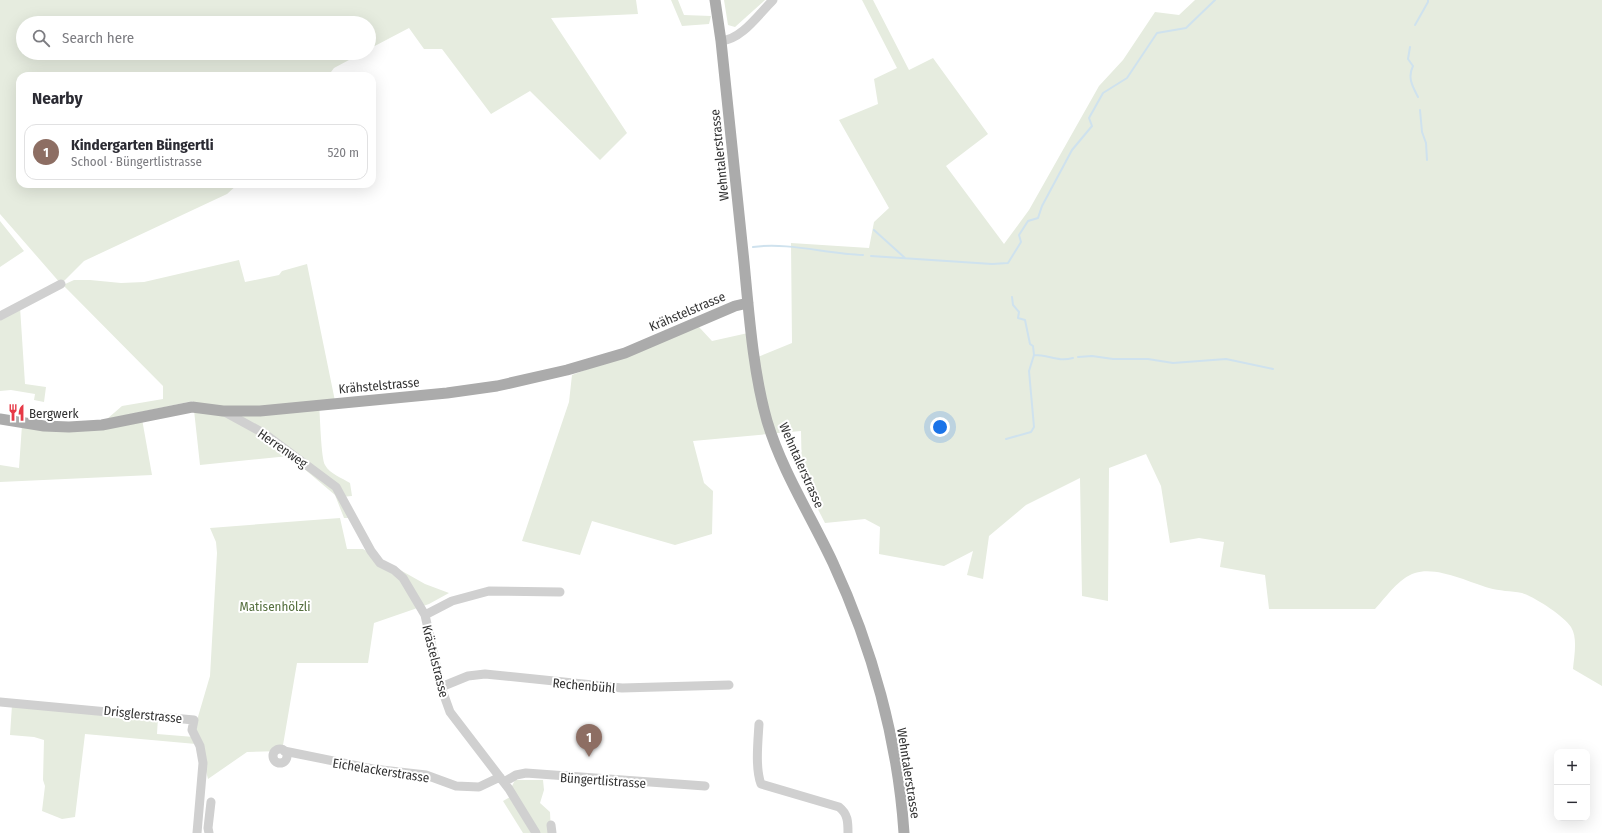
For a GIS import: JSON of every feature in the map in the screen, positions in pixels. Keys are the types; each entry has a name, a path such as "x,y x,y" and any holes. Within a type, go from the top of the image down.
{"main road":[{"name":"Wehntalerstrasse","path":"715,0 721,41 748,302 758,380 766,416 773,438 786,469 846,592 871,664 894,754 902,796 904,833"},
{"name":"Krähstelstrasse","path":"0,419 44,426 69,427 102,425 192,406 222,411 260,411 447,393 497,386 567,370 625,353 735,306 748,302"}],"street":[{"path":"721,41 736,37 773,0"},
{"path":"0,316 61,284"},
{"name":"Herrenweg","path":"222,411 265,434 312,468 339,491"},
{"name":"Krästelstrasse","path":"339,491 371,551 380,563 394,570 403,578 425,615 440,687 450,712 502,779 536,833"},
{"path":"425,615 452,601 489,591 560,592"},
{"name":"Rechenbühl","path":"440,687 468,676 485,674 622,688 729,685"},
{"name":"Drisglerstrasse","path":"0,702 194,720 192,730 200,746 203,762 197,833"},
{"path":"758,724 758,768 761,784 839,807 848,820 848,833"},
{"name":"Eichelackerstrasse","path":"284,751 373,769 426,774 456,786 479,787 502,779"},
{"name":"Büngertlistrasse","path":"502,779 526,773 705,786"},
{"path":"209,833 208,828 211,802"}],"green space":[{"path":"0,0 636,0 638,14 551,18 627,133 600,160 530,91 491,114 442,49 424,49 409,28 376,45 376,16 16,16 16,60 349,60 334,68 331,72 16,72 16,188 234,188 227,194 84,261 61,284 0,214"},
{"path":"671,0 678,0 684,15 711,16 709,24 682,26"},
{"path":"724,0 765,0 735,27 728,25"},
{"path":"862,0 873,0 909,70 933,58 988,134 946,166 1004,244 1029,210 1099,86 1123,60 1155,12 1179,15 1195,0 1602,0 1602,686 1573,669 1575,648 1573,631 1562,618 1549,607 1522,593 1493,589 1443,573 1424,571 1409,575 1394,588 1375,609 1269,609 1265,575 1220,567 1224,542 1199,538 1170,543 1161,486 1146,454 1109,468 1108,601 1082,596 1080,478 1026,505 989,536 983,579 967,575 973,551 944,566 879,554 880,527 865,519 825,523 802,478 801,431 693,441 704,483 713,491 712,534 675,545 592,521 580,555 522,541 569,402 572,375 699,327 712,341 748,333 753,359 792,343 791,243 869,248 874,222 889,208 839,120 878,104 874,79 897,68"},
{"path":"0,221 24,251 0,267"},
{"path":"239,260 245,282 279,275 282,271 307,264 335,401 319,403 324,461 325,465 330,471 336,476 350,483 352,496 341,497 351,518 344,518 335,495 289,456 200,465 193,401 107,419 122,406 163,399 163,386 63,285 74,280 121,283 144,282"},
{"path":"20,307 25,384 46,387 44,402 34,400 35,394 11,390 0,391 0,318"},
{"path":"142,419 152,475 0,482 0,465 19,468 22,425"},
{"name":"Matisenhölzli","path":"340,518 347,549 363,549 425,584 449,593 429,604 374,623 368,663 297,663 282,751 247,752 208,779 195,727 210,676 217,553 216,542 210,528"},
{"path":"12,705 158,717 157,734 194,737 196,744 85,734 75,817 62,819 42,811 45,786 43,780 44,740 34,737 10,735"},
{"path":"515,780 543,780 544,790 540,803 550,812 551,833 539,833 511,788"},
{"path":"510,797 531,833 523,833 503,801"}],"waterway":[{"path":"871,256 992,264 1008,263 1021,242 1019,235 1028,221 1038,218 1042,206 1072,150 1092,126 1089,118 1103,93 1127,78 1157,33 1186,28 1215,0"},
{"path":"1415,25 1428,0"},
{"path":"1410,47 1408,59 1413,66 1411,70 1411,78 1418,97"},
{"path":"1420,110 1422,132 1426,143 1427,160"},
{"path":"874,230 905,258"},
{"path":"753,247 794,247 863,255"},
{"path":"1006,439 1031,432 1034,427 1029,371 1034,355 1033,346 1030,344 1025,320 1018,318 1019,312 1013,305 1012,297"},
{"path":"1034,355 1058,359 1073,358"},
{"path":"1078,357 1092,356 1113,359 1148,359 1173,363 1226,359 1273,369"}],"place":[{"name":"Bergwerk","path":"16,413"},
{"name":"Kindergarten Büngertli","path":"589,757"}]}
